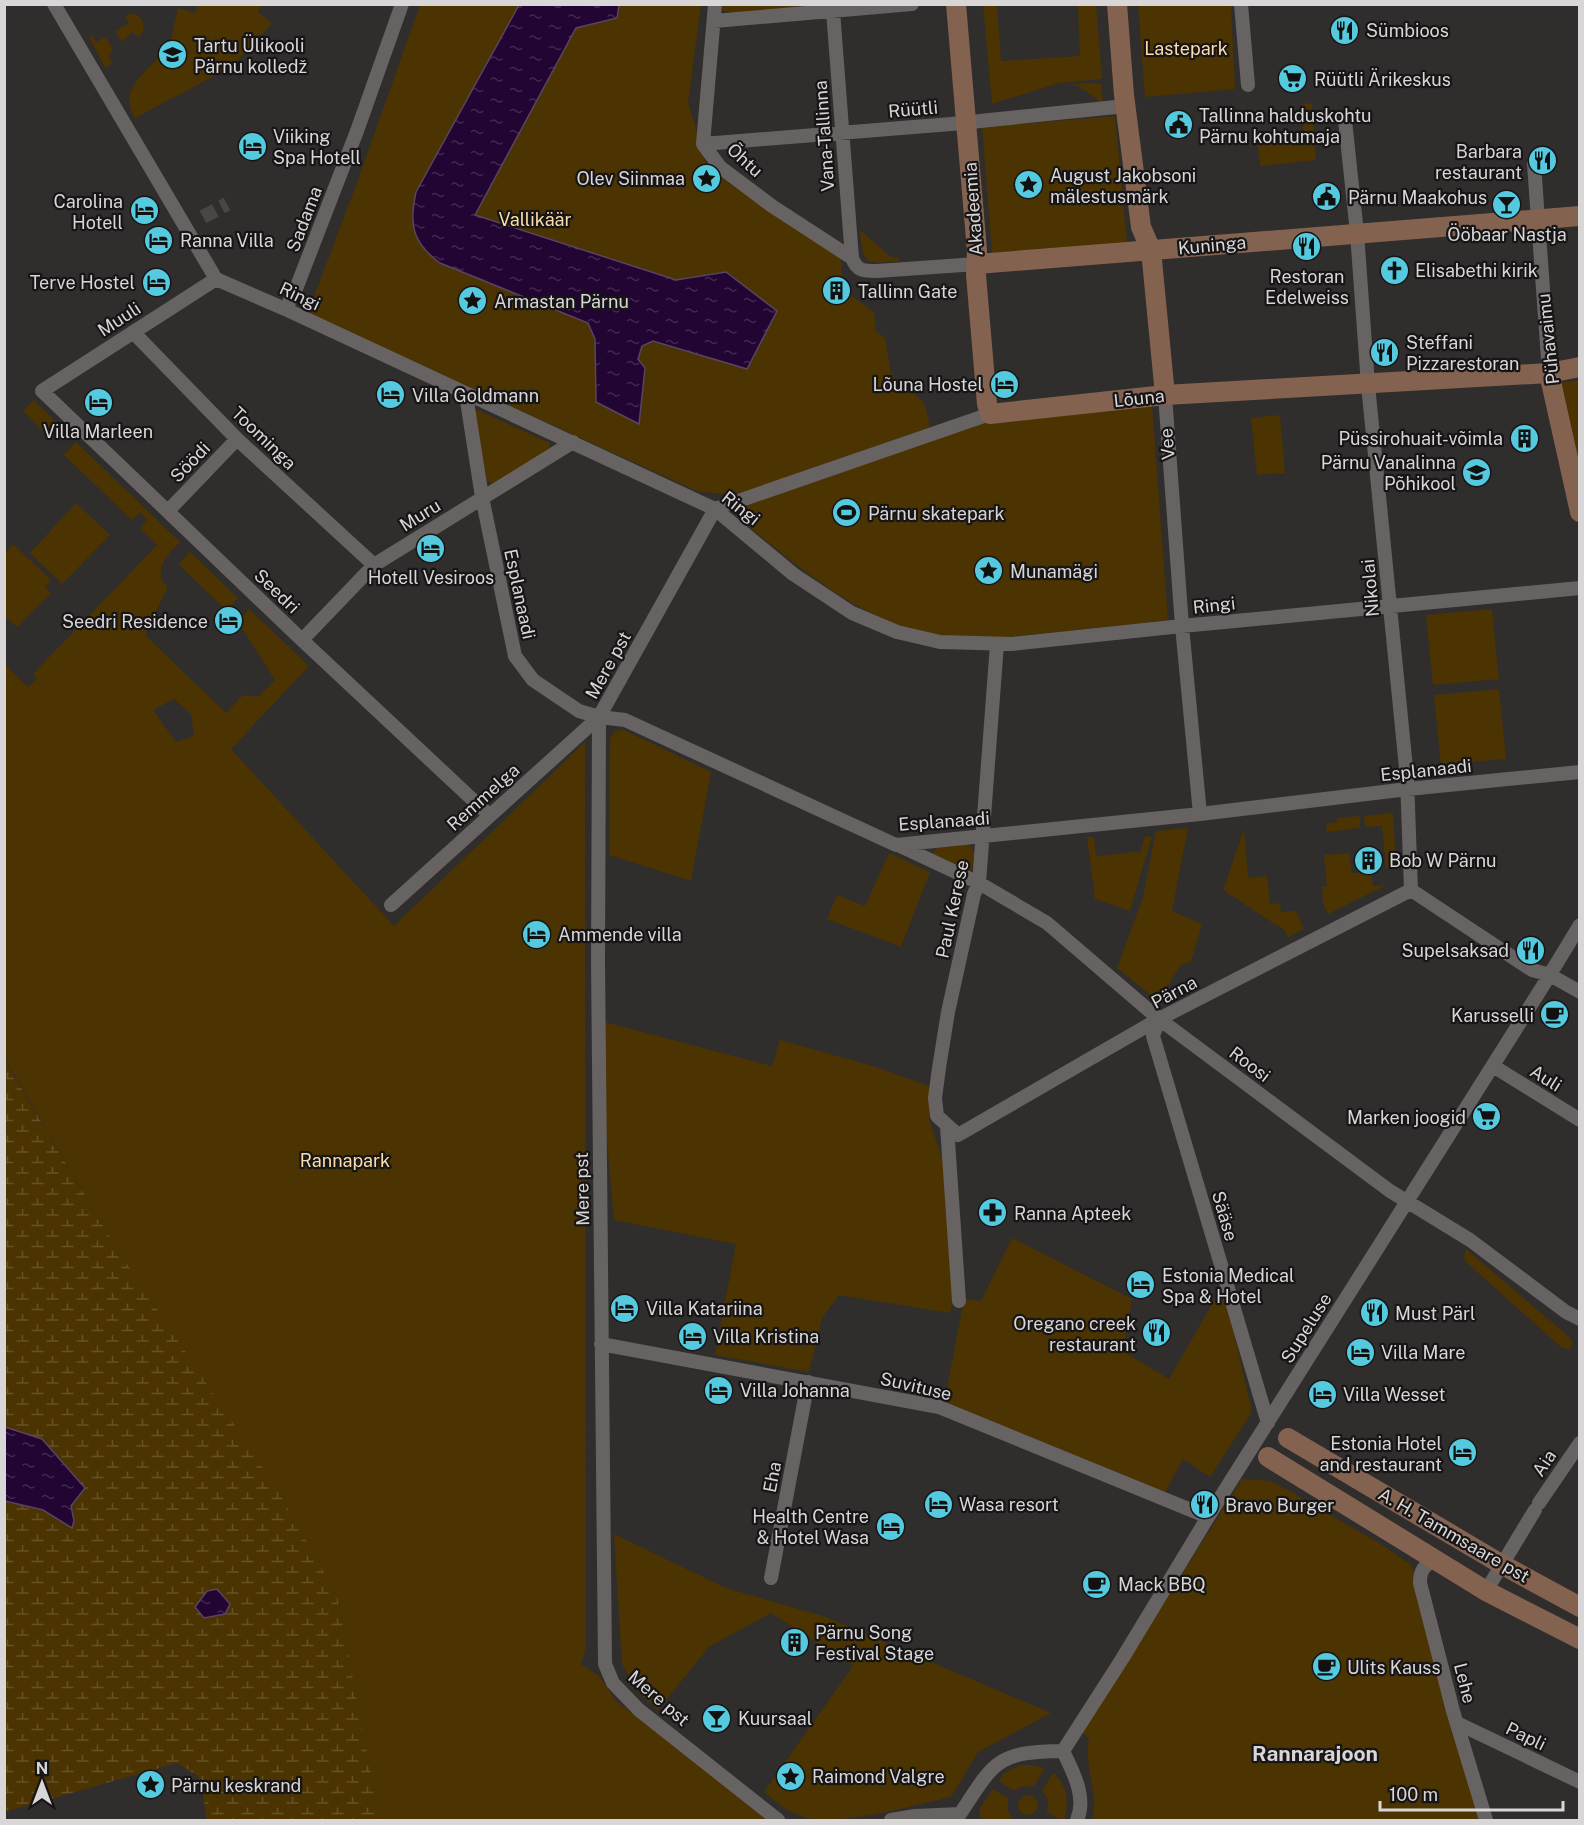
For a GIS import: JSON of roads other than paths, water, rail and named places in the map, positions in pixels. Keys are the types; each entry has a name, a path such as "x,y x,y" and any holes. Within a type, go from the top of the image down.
{"street":[{"path":"54,4 216,279"},
{"name":"Sadama","path":"285,309 294,294 402,4"},
{"name":"Õhtu","path":"715,4 703,144 720,167 772,206 852,258"},
{"path":"714,21 912,4"},
{"name":"Akadeemia","path":"956,4 967,122 976,274 987,404 990,414"},
{"name":"Vee","path":"1117,4 1126,106 1141,227 1151,250 1200,814"},
{"path":"1241,4 1248,85"},
{"name":"Vana-Tallinna","path":"833,11 852,258"},
{"name":"Rüütli","path":"703,144 1126,106"},
{"name":"Nikolai","path":"1345,120 1357,233 1368,385 1408,789 1411,890"},
{"name":"Pühavaimu","path":"1534,164 1549,373 1580,512"},
{"name":"Kuninga","path":"852,258 855,267 863,271 1580,216"},
{"name":"Ringi","path":"216,279 715,509 793,574 852,613 897,632 940,642 997,644 1580,588"},
{"name":"Muuli","path":"42,391 216,279"},
{"name":"Toominga","path":"133,332 237,439 374,565"},
{"name":"Lõuna","path":"715,509 990,414 1164,395 1549,373 1580,367"},
{"name":"Seedri","path":"42,391 489,815"},
{"name":"Esplanaadi","path":"466,395 482,497 515,656 533,680 579,711 599,717 625,720 896,845 1580,772"},
{"name":"Söödi","path":"168,511 237,439"},
{"name":"Muru","path":"302,639 374,565 573,442"},
{"name":"Mere pst","path":"715,509 599,717 598,975 605,1664 613,1683 639,1710 778,1821"},
{"name":"Paul Kerese","path":"959,1301 952,1131 937,1116 935,1106 948,1012 974,894 979,883 997,644"},
{"name":"Remmelga","path":"392,905 599,717"},
{"name":"Roosi","path":"896,845 979,883 1047,923 1159,1019 1390,1191 1465,1236 1580,1319"},
{"path":"1411,890 1532,970 1550,975 1580,992"},
{"name":"Pärna","path":"952,1131 1159,1019 1411,890"},
{"name":"Supeluse","path":"1063,1751 1208,1517 1260,1453 1268,1423 1580,925"},
{"name":"Sääse","path":"1159,1019 1153,1036 1268,1423"},
{"name":"Auli","path":"1493,1066 1580,1120"},
{"name":"Suvituse","path":"601,1344 939,1407 1208,1517"},
{"name":"Eha","path":"771,1578 808,1382"},
{"name":"A. H. Tammsaare pst","path":"1268,1423 1288,1438 1502,1564 1580,1607"},
{"name":"Aia","path":"1486,1590 1537,1506 1580,1443"},
{"name":"A. H. Tammsaare pst","path":"1260,1453 1434,1560 1580,1639"},
{"name":"Lehe","path":"1434,1560 1424,1566 1419,1574 1419,1583 1486,1821"},
{"name":"Papli","path":"1457,1724 1580,1782"},
{"path":"891,1821 915,1816 965,1817 985,1777 1001,1761 1032,1751 1063,1751 1075,1775 1079,1790 1080,1813 1077,1821"}],"water":[{"path":"519,5 619,5 617,18 576,28 475,215 676,280 726,272 777,311 747,369 653,341 642,346 638,359 645,368 639,424 596,402 595,339 588,323 440,263 423,248 415,232 413,214 416,192"},
{"path":"5,1427 42,1439 85,1488 71,1506 74,1521 72,1528 43,1510 5,1501"},
{"path":"217,1589 230,1604 225,1614 204,1618 195,1607 207,1591"}],"tunnel":[{"path":"203,217 227,204"}],"place":[{"name":"Sümbioos","path":"1345,30"},
{"name":"Tartu Ülikooli Pärnu kolledž","path":"173,55"},
{"name":"Rüütli Ärikeskus","path":"1293,79"},
{"name":"Tallinna halduskohtu Pärnu kohtumaja","path":"1178,125"},
{"name":"Viiking Spa Hotell","path":"252,146"},
{"name":"Barbara restaurant","path":"1543,161"},
{"name":"Olev Siinmaa","path":"706,178"},
{"name":"August Jakobsoni mälestusmärk","path":"1029,185"},
{"name":"Pärnu Maakohus","path":"1327,197"},
{"name":"Ööbaar Nastja","path":"1507,205"},
{"name":"Carolina Hotell","path":"144,211"},
{"name":"Ranna Villa","path":"159,240"},
{"name":"Restoran Edelweiss","path":"1307,247"},
{"name":"Elisabethi kirik","path":"1394,270"},
{"name":"Terve Hostel","path":"156,282"},
{"name":"Tallinn Gate","path":"837,291"},
{"name":"Armastan Pärnu","path":"473,301"},
{"name":"Steffani Pizzarestoran","path":"1385,352"},
{"name":"Lõuna Hostel","path":"1004,384"},
{"name":"Villa Goldmann","path":"391,395"},
{"name":"Villa Marleen","path":"98,402"},
{"name":"Püssirohuait-võimla","path":"1524,438"},
{"name":"Pärnu Vanalinna Põhikool","path":"1477,472"},
{"name":"Pärnu skatepark","path":"847,513"},
{"name":"Hotell Vesiroos","path":"431,548"},
{"name":"Munamägi","path":"989,571"},
{"name":"Seedri Residence","path":"229,621"},
{"name":"Bob W Pärnu","path":"1368,860"},
{"name":"Ammende villa","path":"537,934"},
{"name":"Supelsaksad","path":"1530,950"},
{"name":"Karusselli","path":"1555,1015"},
{"name":"Marken joogid","path":"1487,1117"},
{"name":"Ranna Apteek","path":"993,1213"},
{"name":"Estonia Medical Spa & Hotel","path":"1141,1285"},
{"name":"Villa Katariina","path":"625,1308"},
{"name":"Must Pärl","path":"1374,1313"},
{"name":"Oregano creek restaurant","path":"1157,1333"},
{"name":"Villa Kristina","path":"692,1336"},
{"name":"Villa Mare","path":"1360,1352"},
{"name":"Villa Johanna","path":"719,1390"},
{"name":"Villa Wesset","path":"1322,1394"},
{"name":"Estonia Hotel and restaurant","path":"1463,1453"},
{"name":"Wasa resort","path":"938,1504"},
{"name":"Bravo Burger","path":"1204,1505"},
{"name":"Health Centre & Hotel Wasa","path":"890,1526"},
{"name":"Mack BBQ","path":"1097,1584"},
{"name":"Pärnu Song Festival Stage","path":"794,1642"},
{"name":"Ulits Kauss","path":"1326,1667"},
{"name":"Kuursaal","path":"717,1718"},
{"name":"Raimond Valgre","path":"791,1776"},
{"name":"Pärnu keskrand","path":"150,1785"}],"district":[{"name":"Rannarajoon","path":"1315,1753"}],"park label":[{"name":"Lastepark","path":"1186,48"},
{"name":"Vallikäär","path":"535,219"},
{"name":"Rannapark","path":"345,1160"}]}
